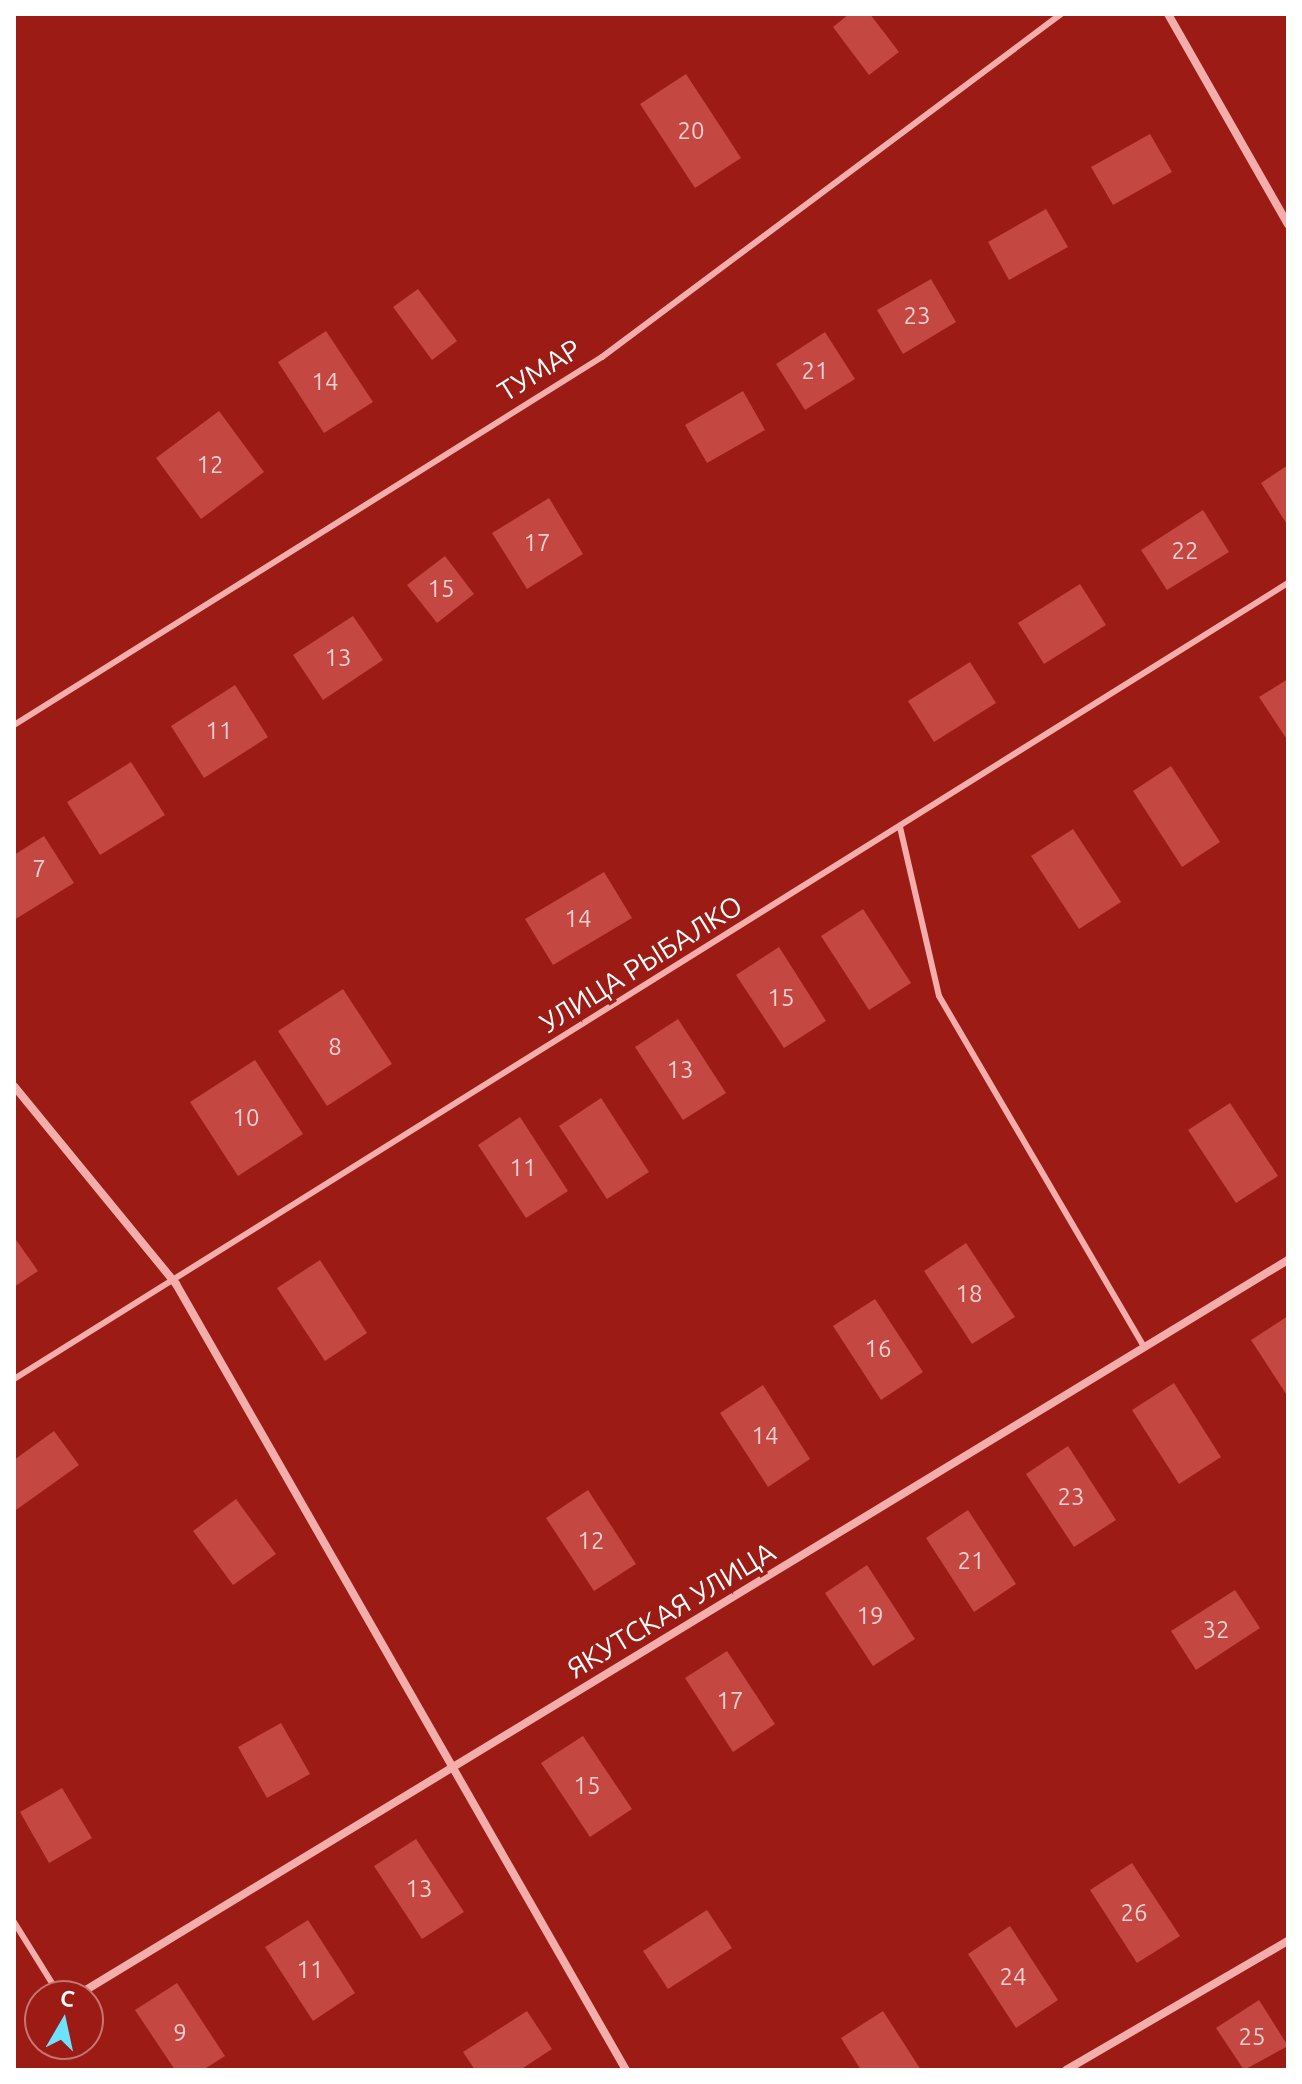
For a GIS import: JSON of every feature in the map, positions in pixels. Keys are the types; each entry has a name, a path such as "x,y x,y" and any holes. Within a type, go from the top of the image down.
{"street":[{"path":"1168,14 1288,224"},
{"path":"14,1086 176,1284 456,1768 626,2070"},
{"name":"ЯКУТСКАЯ УЛИЦА","path":"103,1980 1288,1260"},
{"path":"1066,2070 1288,1941"}],"lane":[{"name":"ТУМАР","path":"14,725 602,357 1061,14"},
{"name":"УЛИЦА РЫБАЛКО","path":"14,1379 176,1284 1288,583"},
{"path":"900,827 939,996 1144,1347"},
{"path":"14,1922 50,1980"}],"building":[{"path":"849,14 870,14 899,52 869,75 833,27"},
{"path":"686,74 741,158 695,188 640,104"},
{"path":"1150,134 1172,172 1113,205 1091,167"},
{"path":"1046,209 1068,247 1009,280 988,242"},
{"path":"931,279 956,322 903,354 877,310"},
{"path":"418,289 457,341 432,360 393,307"},
{"path":"326,331 373,402 324,433 278,362"},
{"path":"825,332 855,379 805,410 776,364"},
{"path":"743,391 765,430 707,463 685,425"},
{"path":"219,411 264,472 201,519 156,458"},
{"path":"1288,465 1288,526 1261,483"},
{"path":"549,498 583,554 527,589 492,533"},
{"path":"1203,510 1229,552 1167,590 1141,550"},
{"path":"445,556 474,594 437,623 407,585"},
{"path":"1080,584 1106,625 1044,664 1018,623"},
{"path":"353,616 383,660 323,700 293,655"},
{"path":"970,662 996,703 934,742 908,701"},
{"path":"1288,679 1288,741 1259,697"},
{"path":"235,685 268,737 204,778 171,726"},
{"path":"131,762 165,815 100,855 67,802"},
{"path":"1171,766 1220,842 1182,867 1133,791"},
{"path":"1073,829 1121,902 1079,929 1031,856"},
{"path":"44,836 74,883 14,920 14,855"},
{"path":"604,872 632,918 553,965 525,919"},
{"path":"863,909 911,983 869,1010 821,936"},
{"path":"779,947 826,1021 784,1048 736,975"},
{"path":"343,989 392,1064 327,1106 278,1031"},
{"path":"678,1019 726,1093 683,1120 635,1047"},
{"path":"255,1060 303,1134 238,1176 190,1102"},
{"path":"601,1098 649,1172 607,1199 559,1126"},
{"path":"1230,1103 1278,1176 1236,1203 1188,1130"},
{"path":"520,1117 568,1191 526,1218 478,1145"},
{"path":"14,1237 38,1271 14,1287"},
{"path":"966,1243 1015,1317 972,1344 924,1271"},
{"path":"320,1260 367,1333 325,1361 277,1288"},
{"path":"875,1299 923,1372 881,1400 833,1326"},
{"path":"1288,1316 1288,1397 1251,1340"},
{"path":"1174,1383 1221,1457 1179,1484 1132,1410"},
{"path":"763,1385 810,1459 768,1487 720,1413"},
{"path":"54,1431 79,1465 16,1510 14,1460"},
{"path":"1068,1446 1116,1520 1074,1547 1026,1474"},
{"path":"588,1490 636,1564 594,1591 546,1518"},
{"path":"236,1499 276,1554 233,1585 193,1531"},
{"path":"968,1510 1016,1584 974,1612 926,1538"},
{"path":"867,1565 915,1639 873,1666 825,1593"},
{"path":"1235,1590 1260,1628 1196,1670 1171,1631"},
{"path":"727,1651 775,1724 733,1752 685,1678"},
{"path":"281,1723 310,1774 267,1798 238,1747"},
{"path":"583,1736 632,1809 590,1837 541,1763"},
{"path":"62,1788 92,1838 49,1863 20,1812"},
{"path":"416,1839 464,1912 422,1939 374,1866"},
{"path":"1132,1863 1180,1936 1137,1963 1090,1890"},
{"path":"707,1910 732,1948 668,1989 643,1951"},
{"path":"308,1920 355,1993 313,2021 265,1947"},
{"path":"1010,1926 1058,2000 1016,2028 968,1954"},
{"path":"177,1983 225,2056 203,2070 175,2070 135,2010"},
{"path":"1259,2000 1288,2046 1244,2070 1216,2028"},
{"path":"527,2011 552,2049 520,2070 475,2070 463,2052"},
{"path":"883,2011 921,2070 861,2070 841,2038"}]}
